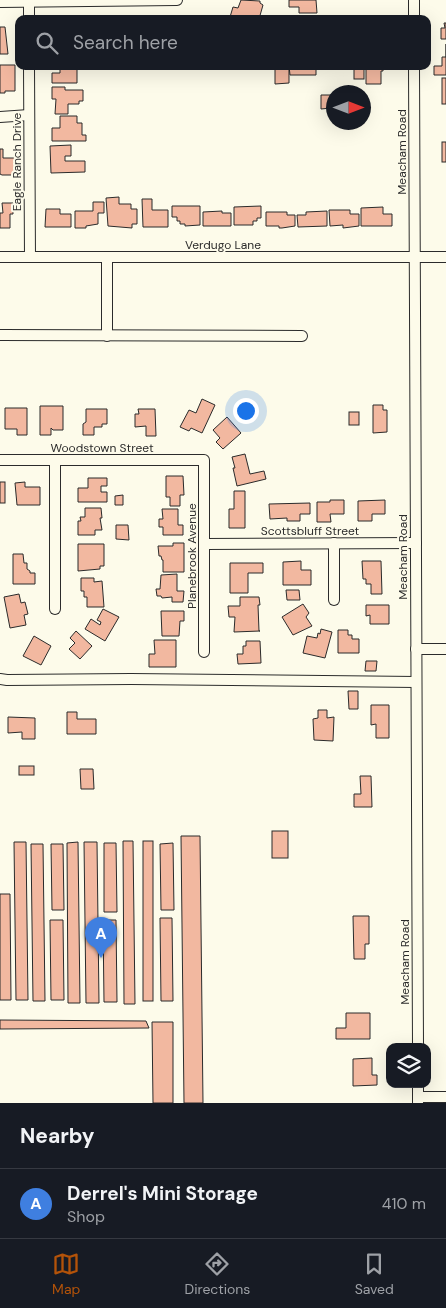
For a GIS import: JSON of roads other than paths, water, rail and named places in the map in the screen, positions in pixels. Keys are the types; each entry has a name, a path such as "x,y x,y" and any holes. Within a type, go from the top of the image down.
{"street":[{"path":"0,2 177,0"},
{"path":"414,0 414,15"},
{"path":"29,2 29,15"},
{"name":"Eagle Ranch Drive","path":"29,70 30,257"},
{"name":"Meacham Road","path":"414,70 418,1043"},
{"path":"0,117 29,115"},
{"name":"Verdugo Lane","path":"0,257 446,257"},
{"path":"107,257 107,336"},
{"path":"0,335 302,336"},
{"name":"Woodstown Street","path":"0,460 204,460"},
{"path":"55,460 55,609"},
{"name":"Planebrook Avenue","path":"204,460 204,652"},
{"path":"334,543 334,600"},
{"name":"Scottsbluff Street","path":"205,544 416,543"},
{"path":"416,650 446,650"},
{"path":"0,679 416,682"},
{"path":"418,1100 446,1097"}],"place":[{"name":"Derrel's Mini Storage","path":"101,958"}]}
